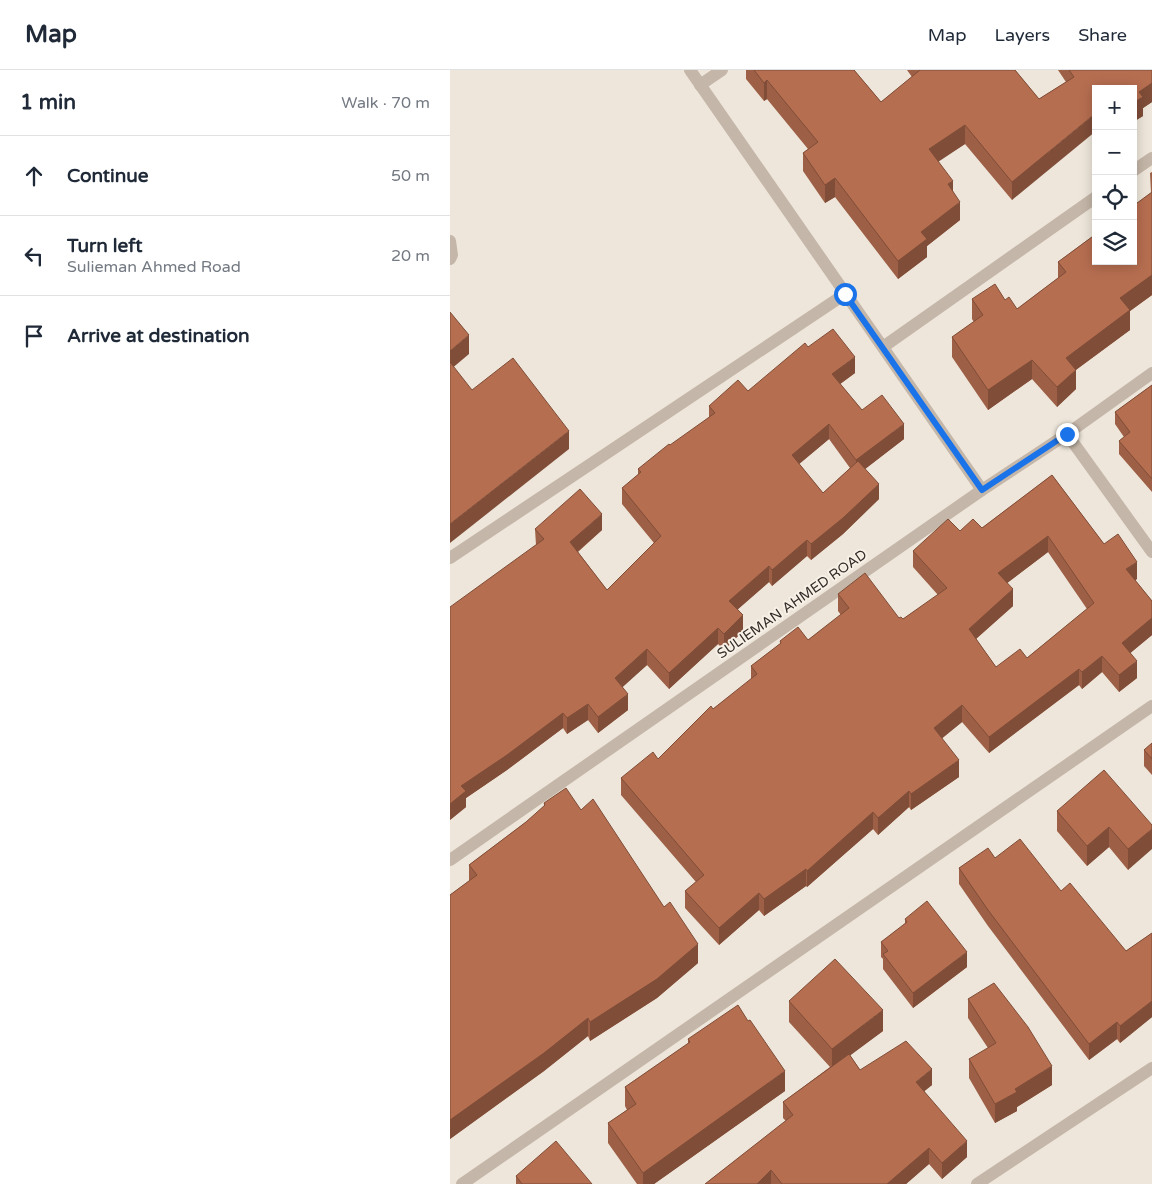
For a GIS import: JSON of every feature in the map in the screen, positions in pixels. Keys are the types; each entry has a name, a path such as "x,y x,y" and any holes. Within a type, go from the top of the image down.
{"street":[{"path":"690,70 982,490"},
{"path":"700,85 722,70"},
{"path":"1137,168 1152,158"},
{"path":"883,347 1092,200"},
{"path":"450,241 452,255 450,259"},
{"path":"450,558 845,294"},
{"name":"SULIEMAN AHMED ROAD","path":"450,860 982,490 1067,434 1152,373"},
{"path":"1067,434 1152,552"},
{"path":"462,1184 1152,706"},
{"path":"977,1184 1152,1068"}],"building":[{"path":"754,70 854,70 881,102 920,70 1015,70 1039,99 1074,77 1069,70 1152,70 1152,83 1139,92 1143,97 1137,101 1137,85 1092,85 1092,116 1012,182 965,125 929,149 953,181 948,184 960,202 921,232 927,239 898,261 835,178 825,185 803,153 818,142 767,80 764,83"},
{"path":"1152,192 1152,275 1120,298 1130,310 1066,358 1076,370 1057,387 1032,360 988,390 952,337 983,315 972,299 995,284 1005,300 1009,297 1017,309 1066,272 1058,262 1092,237 1092,265 1137,265 1137,203"},
{"path":"450,312 469,335 450,351"},
{"path":"833,329 855,357 832,374 862,410 882,395 904,424 856,460 829,424 792,455 823,493 858,461 879,484 843,518 811,544 807,540 772,570 769,566 729,601 743,615 724,634 718,628 669,673 647,649 615,678 628,694 598,717 588,704 567,718 563,713 507,755 461,786 466,791 450,804 450,607 544,539 535,529 580,489 602,514 570,542 607,590 661,536 622,488 641,472 638,469 669,444 715,413 709,406 738,380 748,391 805,343 808,347"},
{"path":"513,358 569,431 450,524 450,362 472,390"},
{"path":"1152,385 1152,479 1119,441 1130,432 1115,412"},
{"path":"1052,475 1104,544 1118,534 1137,562 1126,569 1152,601 1152,618 1122,643 1137,661 1119,675 1102,656 1082,672 1079,669 989,737 962,705 934,728 959,760 911,794 909,791 878,818 873,812 807,871 806,869 764,899 759,893 719,928 685,891 704,875 621,778 653,752 658,759 711,706 713,709 757,674 751,666 798,627 808,640 849,608 838,594 865,573 899,618 903,619 947,588 913,551 948,519 960,531 973,519 982,528","holes":["1048,536 1094,603 1027,658 1020,649 996,667 969,629 1013,589 998,573"]},
{"path":"1152,743 1152,759 1144,750"},
{"path":"1104,770 1152,825 1152,829 1128,849 1109,827 1087,846 1057,811"},
{"path":"566,788 581,810 593,799 664,907 670,902 698,944 657,979 590,1022 588,1018 544,1053 450,1120 450,895 477,875 469,865 526,822 545,805 544,803"},
{"path":"1020,839 1061,891 1070,883 1126,951 1152,933 1152,1001 1120,1026 1117,1022 1089,1044 988,910 959,868 988,848 995,858"},
{"path":"927,901 967,952 913,993 883,954 888,951 881,942 907,922 905,919"},
{"path":"835,959 883,1010 832,1049 789,1001"},
{"path":"994,983 1028,1027 1052,1066 1015,1089 1017,1092 995,1104 969,1059 996,1043 968,999"},
{"path":"738,1005 785,1071 643,1173 608,1123 636,1104 625,1087 690,1042 688,1039"},
{"path":"906,1041 932,1069 916,1082 967,1141 942,1163 929,1148 887,1184 782,1184 771,1170 757,1184 705,1184 793,1115 783,1102 849,1054 860,1070"},
{"path":"556,1141 592,1184 522,1184 516,1176"}],"route":[{"path":"845,294 982,490 1067,434"}]}
